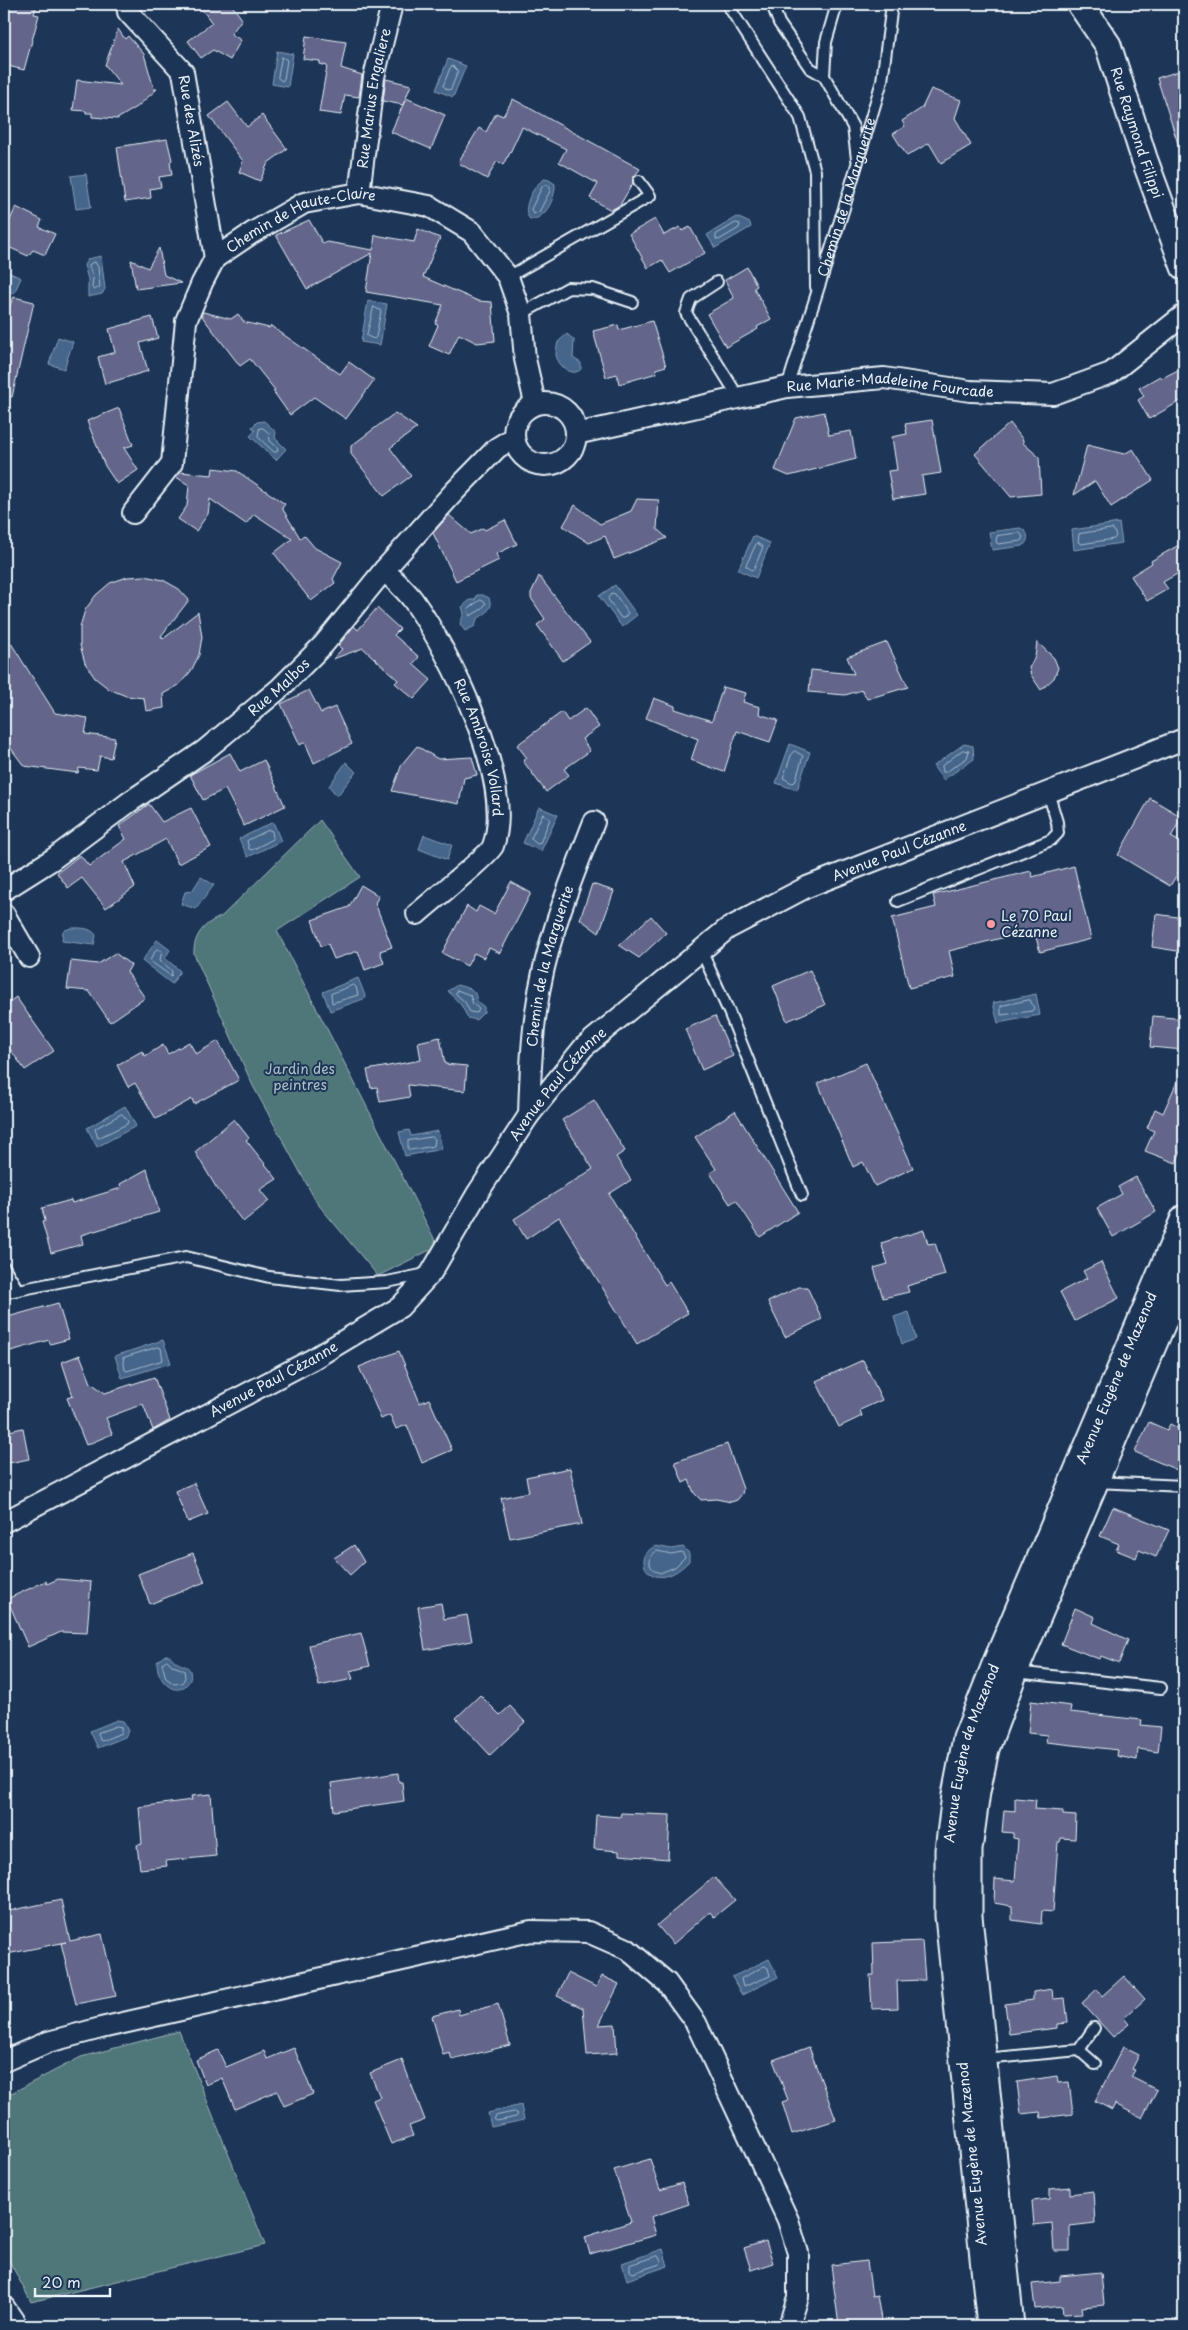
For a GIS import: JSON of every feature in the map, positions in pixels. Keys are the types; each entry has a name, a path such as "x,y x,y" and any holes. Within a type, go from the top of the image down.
{"street":[{"name":"Rue des Alizés","path":"127,4 128,12 183,72 215,258"},
{"name":"Rue Marius Engaliere","path":"358,193 374,77 392,4"},
{"name":"Rue Raymond Filippi","path":"1087,6 1108,45 1144,158 1184,267"},
{"name":"Chemin de Haute-Claire","path":"132,513 172,464 186,322 215,258 252,233 304,203 358,193 429,206 472,232 508,277 521,314 526,360 535,403"},
{"name":"Rue Marie-Madeleine Fourcade","path":"576,434 787,388 884,378 970,392 1053,394 1112,373 1184,315"},
{"path":"545,402 563,408 575,424 576,434 575,443 564,459 546,465 537,465 528,461 516,447 513,438 516,421 527,407 535,403 545,402"},
{"name":"Rue Malbos","path":"4,890 53,859 128,803 204,751 279,689 324,644 384,570 454,492 497,448 513,438"},
{"name":"Rue Ambroise Vollard","path":"384,570 412,599 437,638 461,682 475,717 493,780 498,820 492,848 417,914"},
{"name":"Avenue Paul Cézanne","path":"4,1522 313,1359 400,1308 431,1273 477,1194 529,1116 584,1047 726,929 806,887 1184,739"},
{"name":"Chemin de la Marguerite","path":"529,1116 536,1011 554,930 569,884 594,822"},
{"path":"4,914 29,957"},
{"name":"Avenue Eugène de Mazenod","path":"1011,2326 973,2060 948,1916 948,1850 955,1795 966,1738 1005,1667 1085,1478 1177,1279 1184,1218"},
{"path":"4,2061 48,2042 101,2028 531,1931 588,1932 627,1949 667,1983 696,2023 788,2220 798,2253 798,2297 789,2326"},
{"name":"Avenue Eugène de Mazenod","path":"973,2060 990,2326"},
{"path":"4,2307 17,2326"}],"lane":[{"path":"727,4 800,117 815,171 816,296"},
{"path":"772,4 779,23 810,68 824,76 853,127 858,163"},
{"path":"824,76 826,42 837,4"},
{"name":"Chemin de la Marguerite","path":"787,388 882,81 892,4"},
{"path":"508,277 650,196 639,181"},
{"path":"717,282 691,299 686,313 739,398"},
{"path":"521,314 568,288 593,289 632,302"},
{"path":"898,901 1051,840 1058,833 1057,822 1048,792"},
{"path":"701,950 729,1012 802,1195"},
{"path":"4,1293 186,1257 269,1277 341,1285 387,1282 431,1273"},
{"path":"4,1267 18,1290"},
{"path":"1085,1478 1184,1486"},
{"path":"1005,1667 1161,1688"},
{"path":"1079,2050 1094,2028"},
{"path":"973,2060 1079,2050 1095,2064"}],"green space":[{"name":"Jardin des peintres","path":"320,820 360,877 277,931 438,1246 378,1276 317,1203 253,1086 194,954 196,941 205,926 221,917"},
{"path":"179,2031 265,2245 31,2302 4,2251 4,2097 81,2057"}],"water":[{"path":"277,51 293,54 288,87 272,84"},
{"path":"448,59 466,66 453,97 436,90"},
{"path":"86,174 91,207 76,209 71,176"},
{"path":"545,179 555,184 554,195 545,212 535,219 530,219 527,215 527,203 533,191"},
{"path":"737,217 750,223 751,227 715,248 707,235"},
{"path":"101,256 105,289 102,294 88,297 88,279 84,265 88,259"},
{"path":"4,270 21,278 14,293 4,290"},
{"path":"368,301 387,304 380,345 361,342"},
{"path":"567,334 574,340 573,358 581,363 581,369 574,372 566,370 556,355 558,342"},
{"path":"58,337 73,342 64,369 49,364"},
{"path":"264,421 276,432 275,438 286,449 276,460 250,436 255,431 252,427 257,422"},
{"path":"1119,523 1122,543 1074,550 1072,530"},
{"path":"1020,528 1028,536 1023,546 992,550 989,532"},
{"path":"753,536 770,543 756,578 738,570"},
{"path":"615,585 637,615 622,627 599,596"},
{"path":"477,595 489,598 491,606 486,613 477,619 475,626 465,631 460,624 464,613 462,607 470,600 475,600"},
{"path":"790,744 810,752 797,790 776,783"},
{"path":"964,744 973,746 974,759 943,780 933,766"},
{"path":"346,762 356,772 337,796 329,786"},
{"path":"539,807 558,815 541,851 523,843"},
{"path":"273,822 281,841 248,857 239,839"},
{"path":"424,835 452,845 447,860 419,849"},
{"path":"201,877 214,885 196,909 181,904 185,892 192,891"},
{"path":"71,928 85,928 94,932 96,935 94,945 62,941 63,931"},
{"path":"157,940 170,950 165,958 180,971 172,984 142,961"},
{"path":"358,978 366,998 330,1011 323,992"},
{"path":"457,985 471,989 475,993 477,1001 484,1007 484,1012 476,1020 468,1018 461,1005 448,991"},
{"path":"1036,994 1040,1015 998,1023 993,1003"},
{"path":"125,1106 136,1126 97,1147 87,1128"},
{"path":"409,1130 411,1136 438,1131 442,1149 405,1156 399,1132"},
{"path":"909,1312 916,1339 902,1344 894,1317"},
{"path":"163,1340 171,1363 122,1378 115,1356"},
{"path":"656,1546 671,1549 683,1547 689,1553 689,1561 676,1572 665,1576 655,1576 648,1572 644,1558 648,1551"},
{"path":"165,1655 170,1656 178,1663 189,1668 190,1680 185,1686 174,1689 168,1686 160,1676 157,1662"},
{"path":"117,1720 123,1721 128,1731 125,1737 98,1748 90,1731"},
{"path":"769,1959 778,1977 742,1995 732,1977"},
{"path":"521,2105 524,2120 491,2127 488,2113"},
{"path":"663,2249 668,2266 627,2280 622,2263"}],"building":[{"path":"6,4 37,4 34,14 39,15 24,70 4,65 4,12"},
{"path":"198,4 231,4 242,19 231,34 241,40 230,60 213,50 201,58 188,41 212,23"},
{"path":"118,29 125,39 128,36 144,54 154,89 157,89 137,107 117,119 92,117 92,113 73,110 77,80 121,85 105,65"},
{"path":"306,36 346,42 341,68 362,75 359,97 345,95 341,115 319,112 327,66 320,64 320,61 303,59"},
{"path":"1179,71 1184,86 1184,149 1180,150 1157,78"},
{"path":"386,79 411,85 403,105 383,101"},
{"path":"931,89 961,100 955,118 971,145 941,163 929,143 907,156 893,134 905,126 902,121 922,108"},
{"path":"406,98 445,115 431,149 391,132"},
{"path":"513,99 640,169 633,178 633,183 620,205 611,210 590,198 598,184 559,162 566,149 522,127 503,165 497,161 487,179 460,164 459,161 479,128 486,132 496,113 503,116"},
{"path":"228,102 247,127 262,115 287,149 268,163 260,181 239,172 243,161 209,116"},
{"path":"167,139 172,160 170,162 172,175 159,177 161,187 150,189 151,198 125,202 117,147"},
{"path":"16,207 42,220 39,227 55,234 45,255 33,250 28,256 4,245 4,233"},
{"path":"655,219 664,235 680,227 682,231 690,227 705,253 670,273 662,260 648,268 629,234"},
{"path":"309,220 323,244 327,242 373,250 375,235 414,242 418,229 440,238 423,277 478,301 492,302 495,341 477,343 459,334 449,355 429,346 438,325 435,324 443,305 366,292 372,253 307,289 276,235"},
{"path":"159,248 164,275 181,283 136,289 131,260 148,268"},
{"path":"747,267 757,286 754,288 771,319 757,327 758,329 726,347 707,314 734,298 725,280"},
{"path":"14,297 34,302 12,397 4,396 4,305 9,307"},
{"path":"203,312 231,319 238,314 244,322 269,328 271,326 340,374 349,362 374,380 346,419 314,397 290,415 273,391 275,390 250,359 240,366 201,315"},
{"path":"152,317 158,338 140,343 148,371 105,384 98,357 115,352 109,329"},
{"path":"652,321 666,366 656,369 657,373 619,384 617,374 606,377 593,331 618,325 619,330"},
{"path":"1184,367 1184,399 1149,419 1138,400 1144,396 1139,388 1160,376 1162,378"},
{"path":"119,408 133,445 124,448 138,470 117,484 105,466 87,421"},
{"path":"824,412 829,435 851,431 856,459 789,476 775,470 796,418"},
{"path":"395,413 417,428 390,448 411,476 384,496 351,454 351,446"},
{"path":"932,420 941,473 922,476 925,494 893,499 888,471 897,470 892,437 907,434 905,424"},
{"path":"1010,423 1023,440 1023,443 1039,457 1041,494 1011,497 975,454"},
{"path":"1087,445 1124,454 1133,449 1153,480 1111,507 1095,481 1074,495"},
{"path":"213,468 237,471 285,504 282,508 300,538 304,535 315,548 342,562 333,579 335,583 311,601 274,553 292,539 254,514 246,524 210,499 208,514 196,531 178,519 187,506 189,485 176,477 180,472 212,475"},
{"path":"637,499 659,500 657,529 667,538 614,559 605,536 589,543 563,526 575,505 600,524 631,511"},
{"path":"449,515 471,534 483,528 485,530 505,520 517,544 496,554 499,560 456,581 433,533"},
{"path":"1184,542 1184,570 1163,582 1168,589 1147,601 1131,576 1152,563 1151,561"},
{"path":"145,576 163,580 179,589 189,600 161,636 163,639 198,612 202,637 199,655 191,671 179,685 163,694 164,708 146,711 144,698 126,696 109,689 95,678 85,663 80,645 80,627 85,610 96,595 110,583 127,577"},
{"path":"539,576 590,642 563,661 537,625 545,619 531,598 531,593"},
{"path":"377,608 400,629 394,635 419,657 413,664 431,680 414,699 395,683 398,680 363,648 333,659 342,649 338,646 354,626 358,630"},
{"path":"4,632 55,713 88,718 85,734 115,738 111,758 100,756 97,770 79,768 78,773 24,766 4,739"},
{"path":"887,642 908,687 867,699 862,690 845,695 809,692 811,670 854,674 847,657"},
{"path":"1037,642 1054,658 1058,668 1054,678 1041,690 1031,675 1029,668 1035,657"},
{"path":"723,687 746,693 743,702 760,707 759,714 778,720 770,742 737,731 724,772 691,760 698,739 646,718 654,698 675,706 675,709 712,721"},
{"path":"309,690 321,713 335,707 352,744 314,763 305,742 300,745 281,704"},
{"path":"586,708 599,727 582,739 590,751 564,769 569,775 546,792 523,761 527,758 517,745 562,712 568,721"},
{"path":"417,746 438,759 472,757 477,775 464,778 459,804 392,791 402,764"},
{"path":"230,753 240,772 264,760 285,806 244,826 225,789 203,800 190,775"},
{"path":"1150,798 1182,817 1171,837 1184,844 1184,863 1170,886 1118,855"},
{"path":"149,804 162,822 191,808 211,847 178,864 166,839 124,862 135,887 106,908 82,878 68,888 57,873 80,855 89,866 126,839 119,826"},
{"name":"Le 70 Paul Cézanne","path":"1074,866 1091,939 1040,952 1034,930 949,951 955,977 909,988 892,918 936,907 933,895 1031,871 1032,877"},
{"path":"511,882 531,893 500,953 489,948 484,958 474,953 467,966 442,953 467,906 476,912 479,906 494,914"},
{"path":"592,884 614,891 599,933 580,919"},
{"path":"361,885 379,896 375,903 392,947 380,951 384,963 365,970 358,951 334,959 328,944 321,946 312,920 349,907"},
{"path":"1156,914 1184,918 1184,952 1152,947"},
{"path":"651,916 666,933 639,958 619,945"},
{"path":"115,953 131,965 127,972 145,998 110,1022 89,991 67,989 71,961 98,964"},
{"path":"810,970 825,1005 787,1021 773,986"},
{"path":"16,997 54,1051 25,1070 4,1041 4,1006"},
{"path":"715,1016 733,1056 702,1070 685,1029"},
{"path":"1153,1016 1184,1019 1184,1050 1150,1047"},
{"path":"440,1037 445,1064 467,1066 465,1091 408,1085 410,1097 380,1102 377,1087 371,1088 367,1070 421,1060 418,1042"},
{"path":"218,1041 239,1080 194,1104 192,1099 156,1119 135,1083 128,1087 117,1065 142,1051 145,1056 163,1045 168,1054 189,1042 196,1054"},
{"path":"866,1063 913,1168 875,1186 863,1162 853,1167 818,1083"},
{"path":"1184,1066 1184,1144 1176,1163 1145,1151 1154,1131 1147,1128 1155,1109 1163,1113"},
{"path":"594,1100 625,1151 616,1157 631,1180 609,1194 665,1285 669,1282 688,1313 637,1344 559,1217 526,1239 514,1219 593,1169 562,1120"},
{"path":"735,1111 798,1212 760,1237 736,1200 730,1204 710,1173 716,1169 695,1137"},
{"path":"234,1119 249,1138 246,1140 277,1179 260,1190 269,1201 243,1222 216,1187 195,1152"},
{"path":"147,1169 159,1212 81,1235 83,1244 51,1253 42,1222 45,1221 42,1208 71,1200 72,1203 121,1188 120,1184"},
{"path":"1136,1177 1156,1212 1113,1237 1097,1208 1122,1194 1118,1187"},
{"path":"924,1230 928,1244 935,1243 945,1275 907,1286 909,1292 883,1298 874,1268 888,1264 881,1243"},
{"path":"1101,1262 1119,1298 1075,1321 1060,1292 1087,1278 1083,1271"},
{"path":"799,1287 807,1287 822,1319 785,1337 768,1302"},
{"path":"58,1303 69,1339 50,1344 49,1340 4,1353 4,1318"},
{"path":"399,1351 420,1403 429,1399 452,1450 422,1463 407,1425 396,1429 390,1415 381,1419 359,1367"},
{"path":"80,1355 91,1383 105,1393 154,1377 170,1420 153,1430 143,1404 106,1418 112,1434 86,1445 67,1398 73,1396 62,1362"},
{"path":"863,1360 882,1400 860,1410 862,1416 839,1427 816,1381"},
{"path":"1149,1422 1167,1430 1170,1424 1184,1431 1184,1473 1135,1452"},
{"path":"23,1428 29,1459 4,1464 4,1432"},
{"path":"727,1444 743,1489 742,1494 737,1500 731,1502 716,1499 701,1500 694,1493 689,1480 683,1483 675,1462"},
{"path":"570,1468 582,1524 510,1538 501,1498 529,1492 526,1477"},
{"path":"194,1483 208,1514 188,1522 175,1491"},
{"path":"1113,1507 1169,1530 1156,1557 1139,1550 1136,1558 1116,1550 1119,1544 1100,1536"},
{"path":"354,1545 364,1562 350,1575 334,1558"},
{"path":"193,1553 205,1582 150,1604 138,1574"},
{"path":"58,1579 91,1582 87,1633 61,1632 28,1647 7,1599 46,1581 47,1584"},
{"path":"441,1603 444,1619 467,1615 472,1641 425,1650 418,1607"},
{"path":"1075,1608 1095,1617 1093,1623 1128,1640 1119,1663 1101,1656 1099,1659 1061,1644"},
{"path":"361,1633 370,1666 350,1671 353,1679 319,1686 309,1645"},
{"path":"480,1695 500,1715 510,1706 525,1722 490,1755 456,1718"},
{"path":"1031,1701 1071,1706 1070,1712 1142,1720 1141,1725 1161,1727 1158,1752 1138,1749 1137,1760 1117,1756 1118,1750 1046,1742 1047,1735 1028,1733"},
{"path":"398,1773 399,1782 402,1782 404,1801 334,1811 331,1783"},
{"path":"211,1794 216,1856 166,1861 167,1866 140,1869 137,1845 142,1844 139,1807 192,1800 191,1796"},
{"path":"1015,1798 1036,1800 1035,1809 1063,1811 1063,1815 1076,1816 1075,1839 1061,1838 1060,1842 1058,1842 1053,1912 1042,1911 1041,1924 1012,1920 1012,1906 994,1903 995,1879 1015,1881 1018,1839 1013,1838 1013,1833 1002,1832 1004,1810 1015,1811"},
{"path":"621,1813 670,1815 668,1859 619,1855 619,1851 594,1849 596,1815 620,1817"},
{"path":"714,1877 735,1900 714,1917 710,1912 673,1944 657,1925"},
{"path":"61,1900 70,1941 102,1934 116,1996 76,2004 61,1943 7,1954 4,1942 4,1912"},
{"path":"922,1941 925,1980 897,1981 898,2008 872,2009 870,1975 874,1975 873,1943"},
{"path":"568,1973 596,1987 602,1976 619,1984 599,2025 615,2024 617,2053 587,2055 583,2008 557,1996"},
{"path":"1124,1976 1145,1999 1124,2018 1129,2024 1113,2037 1082,2003 1097,1989 1102,1996"},
{"path":"1052,1989 1053,1999 1065,1998 1068,2023 1057,2024 1057,2028 1009,2034 1005,2004 1033,2000 1033,1992"},
{"path":"498,2004 510,2045 452,2060 450,2053 443,2055 432,2016 458,2009 459,2015"},
{"path":"809,2047 836,2120 792,2134 782,2102 788,2100 773,2060"},
{"path":"1123,2047 1139,2055 1132,2069 1135,2070 1131,2077 1157,2090 1142,2118 1115,2104 1112,2110 1095,2101"},
{"path":"294,2048 313,2094 284,2106 277,2091 235,2109 222,2078 206,2085 196,2060 218,2050 226,2067 264,2051 267,2059"},
{"path":"402,2060 425,2120 409,2126 413,2136 391,2144 373,2100 380,2097 370,2073"},
{"path":"1057,2076 1058,2083 1069,2082 1073,2114 1041,2118 1040,2112 1021,2114 1017,2082"},
{"path":"650,2159 660,2190 682,2183 689,2204 651,2217 656,2235 590,2254 585,2237 631,2222 614,2170"},
{"path":"1070,2187 1070,2194 1093,2191 1095,2223 1070,2226 1070,2251 1054,2251 1052,2223 1034,2225 1032,2201 1050,2199 1050,2189"},
{"path":"766,2241 773,2263 751,2270 744,2248"},
{"path":"867,2261 872,2296 877,2295 882,2326 839,2326 831,2265"},
{"path":"1101,2272 1104,2305 1082,2307 1083,2313 1063,2314 1062,2306 1035,2309 1032,2284 1060,2281 1060,2276"}],"place":[{"name":"Le 70 Paul Cézanne","path":"991,924"}]}
